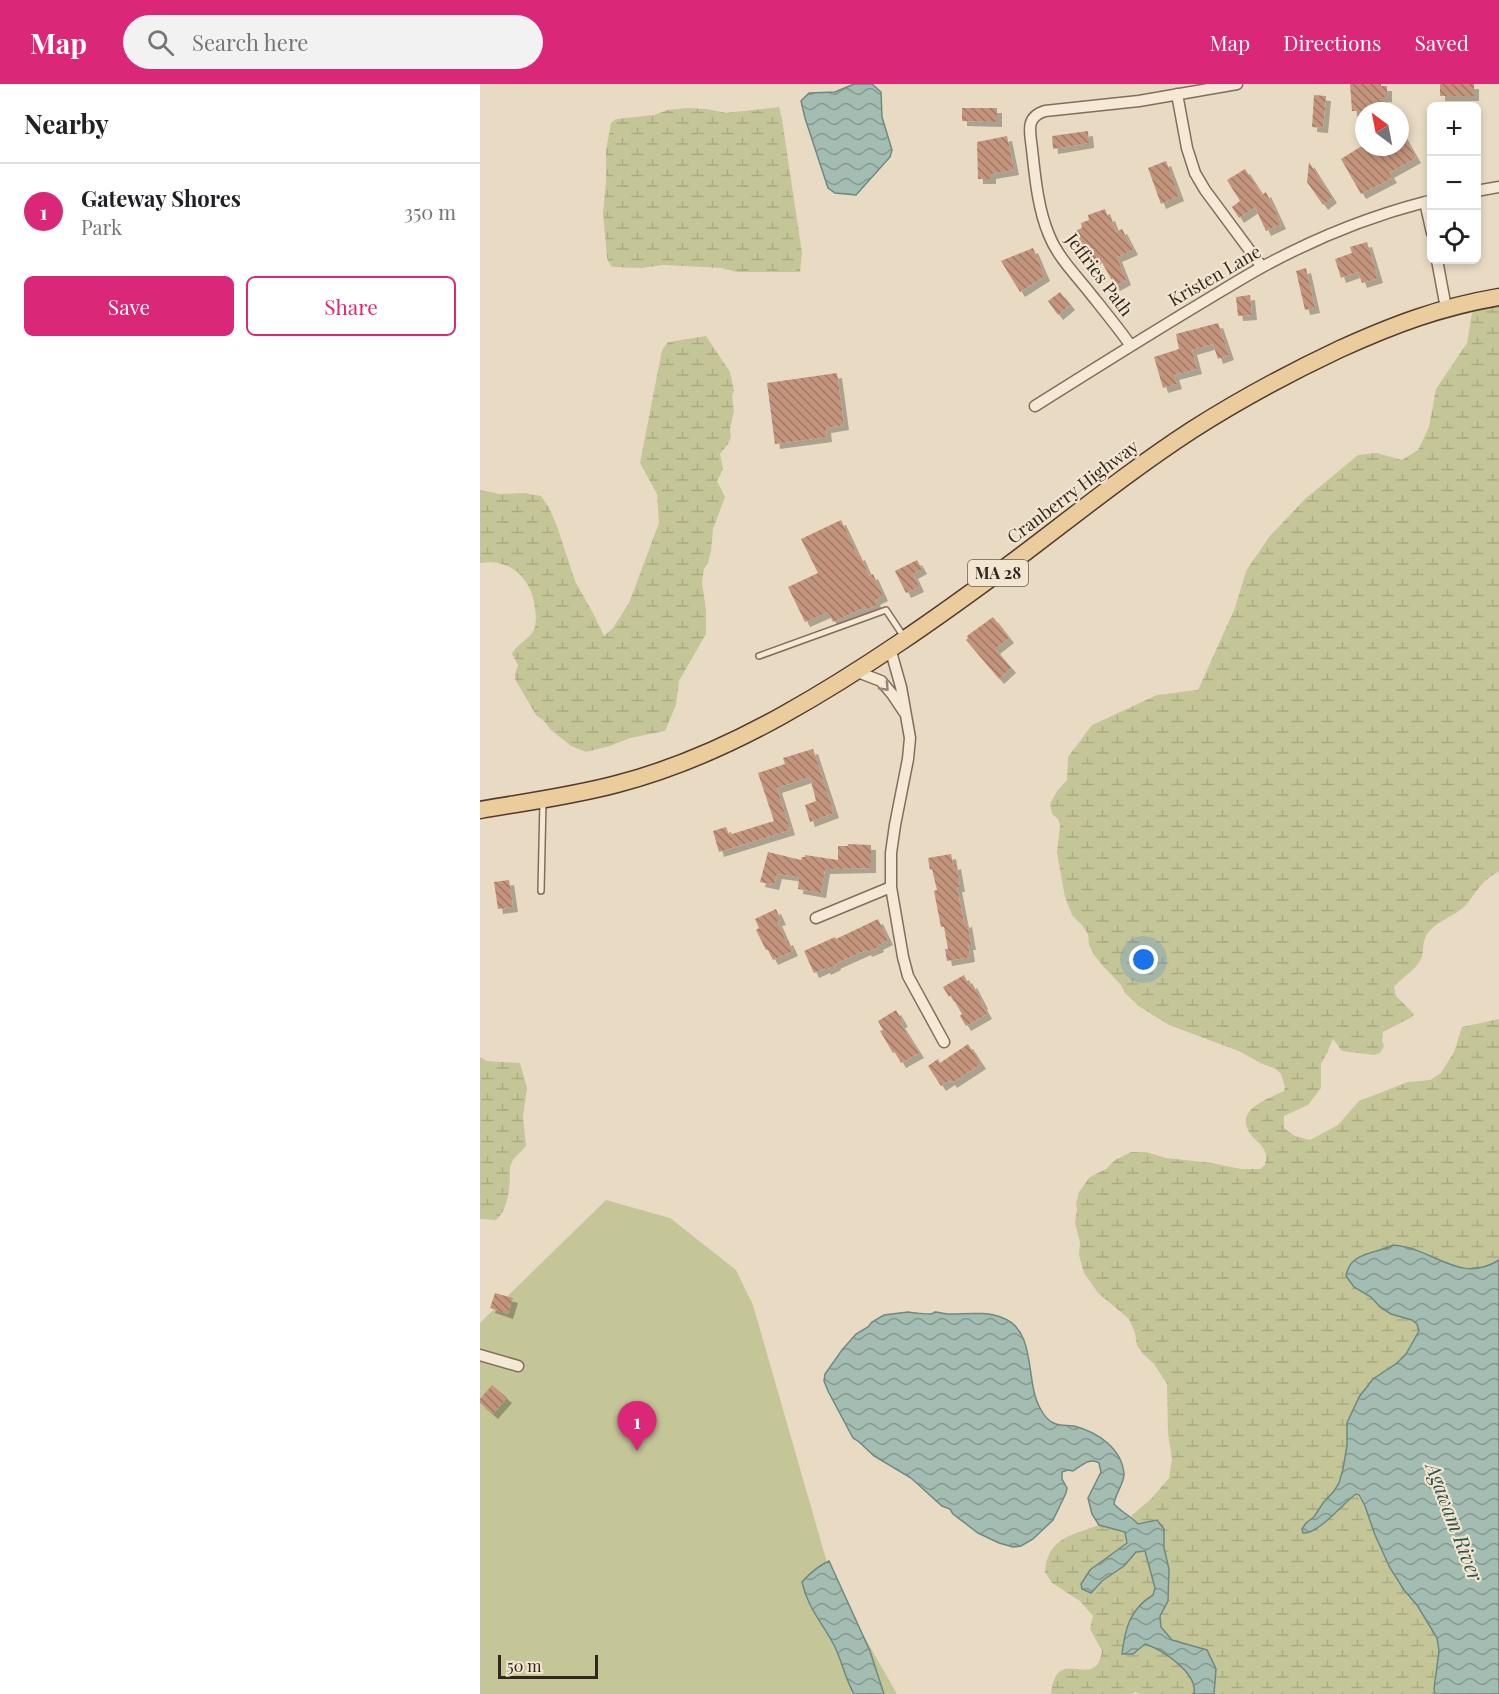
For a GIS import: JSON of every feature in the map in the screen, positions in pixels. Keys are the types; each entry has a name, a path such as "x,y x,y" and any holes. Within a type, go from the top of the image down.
{"main road":[{"name":"Cranberry Highway","path":"480,810 618,784 683,762 761,727 799,706 905,638 978,587 1143,464 1216,415 1278,380 1399,323 1446,308 1499,297"}],"street":[{"path":"1237,84 1177,94 1187,148 1195,173 1262,267"},
{"name":"Jeffries Path","path":"1131,346 1064,260 1050,237 1044,219 1033,162 1030,126 1034,116 1050,110 1139,101 1177,94"},
{"path":"1481,190 1499,187"},
{"name":"Kristen Lane","path":"1035,406 1262,267 1319,239 1427,201"},
{"path":"1438,264 1446,308"},
{"path":"890,648 901,687 910,738 892,844 891,886 908,976 944,1042"},
{"path":"855,671 881,681 905,715"},
{"path":"816,918 891,886"},
{"path":"480,1356 518,1366"}],"lane":[{"path":"759,656 886,610 905,638"},
{"path":"541,891 543,799"}],"green space":[{"path":"779,107 802,253 800,272 737,272 721,268 664,265 641,268 612,267 607,257 603,213 606,150 611,123 616,119 654,115 667,110 687,108 726,113"},
{"path":"1484,301 1499,301 1499,871 1483,884 1463,908 1430,930 1425,937 1420,961 1394,987 1396,996 1414,1014 1412,1017 1383,1032 1384,1046 1380,1053 1374,1055 1342,1051 1333,1039 1321,1064 1321,1088 1308,1105 1284,1116 1284,1128 1295,1136 1310,1140 1338,1125 1359,1101 1408,1082 1430,1080 1441,1073 1454,1052 1462,1027 1499,1019 1499,1260 1484,1267 1471,1269 1458,1267 1410,1247 1394,1245 1373,1251 1354,1287 1371,1297 1391,1314 1417,1323 1419,1331 1406,1354 1373,1379 1347,1423 1347,1445 1339,1483 1314,1517 1306,1523 1319,1528 1356,1494 1365,1506 1390,1568 1437,1638 1439,1651 1435,1694 1214,1694 1216,1669 1207,1650 1172,1640 1161,1627 1160,1616 1168,1601 1169,1569 1164,1548 1164,1529 1138,1524 1131,1516 1151,1499 1169,1478 1172,1459 1168,1433 1167,1384 1154,1364 1137,1345 1129,1319 1098,1293 1084,1273 1075,1223 1076,1204 1079,1192 1090,1177 1131,1152 1146,1152 1166,1158 1241,1169 1260,1169 1265,1165 1265,1152 1247,1127 1248,1113 1268,1098 1284,1091 1285,1087 1281,1074 1276,1069 1241,1052 1169,1025 1140,1007 1125,993 1121,985 1094,955 1089,945 1088,934 1072,915 1065,897 1057,853 1060,825 1058,819 1052,814 1050,804 1057,791 1067,780 1068,757 1092,725 1157,695 1198,690 1235,608 1246,571 1269,537 1305,499 1358,455 1377,453 1402,460 1418,450 1429,427 1436,389 1467,343 1472,313"},
{"path":"706,336 730,372 734,391 732,396 734,411 730,429 731,437 720,454 723,469 717,481 725,497 713,529 711,551 702,582 706,610 706,634 679,681 676,705 665,731 630,738 586,752 571,746 536,715 515,679 518,665 512,654 534,630 536,620 534,602 527,584 515,570 499,563 480,563 480,490 500,494 525,493 541,496 557,526 575,581 604,636 613,628 629,603 659,523 657,494 640,463 662,350 668,342"},
{"path":"480,1057 487,1061 520,1063 527,1088 523,1117 526,1146 511,1164 507,1201 503,1212 496,1220 480,1219"},
{"path":"606,1200 670,1218 736,1270 753,1305 832,1580 897,1694 480,1694 480,1323"},
{"path":"1099,1525 1125,1532 1127,1543 1090,1570 1091,1593 1136,1552 1145,1551 1155,1588 1153,1595 1142,1602 1133,1654 1145,1644 1161,1651 1178,1663 1191,1678 1194,1694 1140,1694 1135,1692 1130,1694 1051,1694 1058,1673 1064,1669 1091,1669 1097,1665 1102,1651 1090,1629 1093,1616 1080,1601 1052,1583 1045,1572 1047,1561 1050,1552 1063,1540"}],"water":[{"path":"854,84 872,84 881,92 882,117 892,150 890,157 856,195 835,193 828,188 801,101 809,93 835,92"},
{"name":"Agawam River","path":"1393,1245 1413,1249 1467,1269 1487,1266 1499,1260 1499,1694 1435,1694 1439,1651 1437,1638 1390,1568 1359,1495 1356,1494 1316,1529 1303,1533 1302,1529 1314,1517 1339,1483 1347,1445 1347,1423 1359,1397 1373,1379 1406,1354 1419,1331 1417,1324 1412,1320 1391,1314 1380,1307 1371,1297 1354,1287 1346,1276 1353,1262 1358,1258"},
{"path":"908,1312 990,1314 1014,1325 1026,1345 1035,1397 1049,1420 1091,1432 1107,1442 1119,1456 1124,1474 1114,1504 1138,1524 1157,1520 1164,1529 1164,1548 1169,1569 1168,1601 1160,1616 1161,1627 1172,1640 1207,1650 1216,1669 1214,1694 1194,1694 1191,1678 1178,1663 1152,1647 1145,1644 1133,1654 1122,1654 1130,1620 1139,1606 1153,1595 1155,1588 1145,1551 1136,1552 1124,1566 1102,1581 1091,1593 1082,1589 1081,1584 1090,1570 1127,1543 1125,1532 1099,1525 1092,1514 1088,1498 1101,1472 1099,1463 1089,1461 1073,1471 1062,1472 1062,1479 1067,1488 1053,1520 1033,1539 1021,1546 1013,1547 978,1533 953,1514 950,1509 942,1506 911,1478 874,1456 853,1438 828,1391 824,1381 825,1374 856,1334 872,1322 884,1315"},
{"path":"829,1561 870,1651 884,1694 854,1694 834,1645 808,1600 802,1582 814,1570"}],"building":[{"path":"1350,84 1387,86 1387,97 1383,97 1383,102 1355,102 1355,111 1352,111"},
{"path":"1440,84 1474,84 1474,96 1440,96"},
{"path":"1314,95 1326,96 1323,128 1312,127"},
{"path":"962,108 997,108 997,122 962,121"},
{"path":"1088,131 1089,143 1053,149 1052,136"},
{"path":"1007,136 1014,170 991,174 991,179 978,179 977,142"},
{"path":"1409,146 1416,158 1389,173 1392,178 1361,194 1341,159 1355,150 1355,156 1409,156"},
{"path":"1166,161 1179,196 1161,204 1148,168"},
{"path":"1309,162 1332,198 1323,205 1307,182"},
{"path":"1245,169 1262,195 1266,192 1281,224 1266,231 1255,207 1239,218 1232,207 1240,201 1227,180"},
{"path":"1105,209 1116,232 1122,229 1133,250 1117,257 1126,280 1115,286 1099,257 1091,261 1075,231 1082,228 1081,223 1089,220 1088,215"},
{"path":"1367,242 1378,278 1362,283 1358,272 1341,278 1335,259 1352,253 1350,247"},
{"path":"1033,248 1045,276 1020,292 1001,261"},
{"path":"1306,268 1315,308 1305,310 1296,271"},
{"path":"1060,292 1070,305 1058,315 1048,301"},
{"path":"1250,295 1252,315 1238,316 1236,297"},
{"path":"1218,323 1229,355 1218,359 1213,344 1192,350 1197,369 1174,375 1177,384 1163,388 1154,357 1179,349 1176,334"},
{"path":"837,373 844,425 826,428 827,437 775,444 767,383"},
{"path":"841,520 869,576 873,574 883,596 875,600 877,605 866,610 865,607 833,622 828,612 805,622 788,587 818,573 801,539"},
{"path":"917,560 922,569 913,574 919,587 906,593 895,571"},
{"path":"993,617 1009,638 995,649 1011,668 999,679 966,640 967,636"},
{"path":"813,749 834,813 810,822 805,805 816,801 810,777 777,788 790,830 719,852 713,831 726,827 729,835 774,821 758,773 785,764 783,758"},
{"path":"848,844 871,845 871,868 825,869 821,893 798,889 799,877 777,874 774,885 760,882 768,852 801,860 805,855 838,860 838,846 848,846"},
{"path":"951,854 953,865 956,864 960,887 957,887 971,945 968,945 970,957 947,961 945,949 948,949 944,927 941,927 934,891 937,890 928,858"},
{"path":"509,880 513,907 498,909 494,882"},
{"path":"776,909 781,920 777,921 793,951 773,960 756,930 759,928 755,919"},
{"path":"878,919 888,940 878,945 879,947 867,952 866,950 826,970 825,968 814,973 804,951"},
{"path":"964,975 969,985 972,983 987,1014 966,1026 951,995 949,997 943,987"},
{"path":"896,1010 903,1022 900,1023 919,1053 901,1063 880,1031 883,1030 878,1021"},
{"path":"968,1044 981,1064 952,1083 950,1080 941,1086 928,1066 938,1059 940,1063"},
{"path":"495,1293 513,1298 508,1314 490,1308"},
{"path":"492,1385 507,1398 493,1414 480,1403 480,1399"}],"place":[{"name":"Gateway Shores","path":"637,1451"}]}
